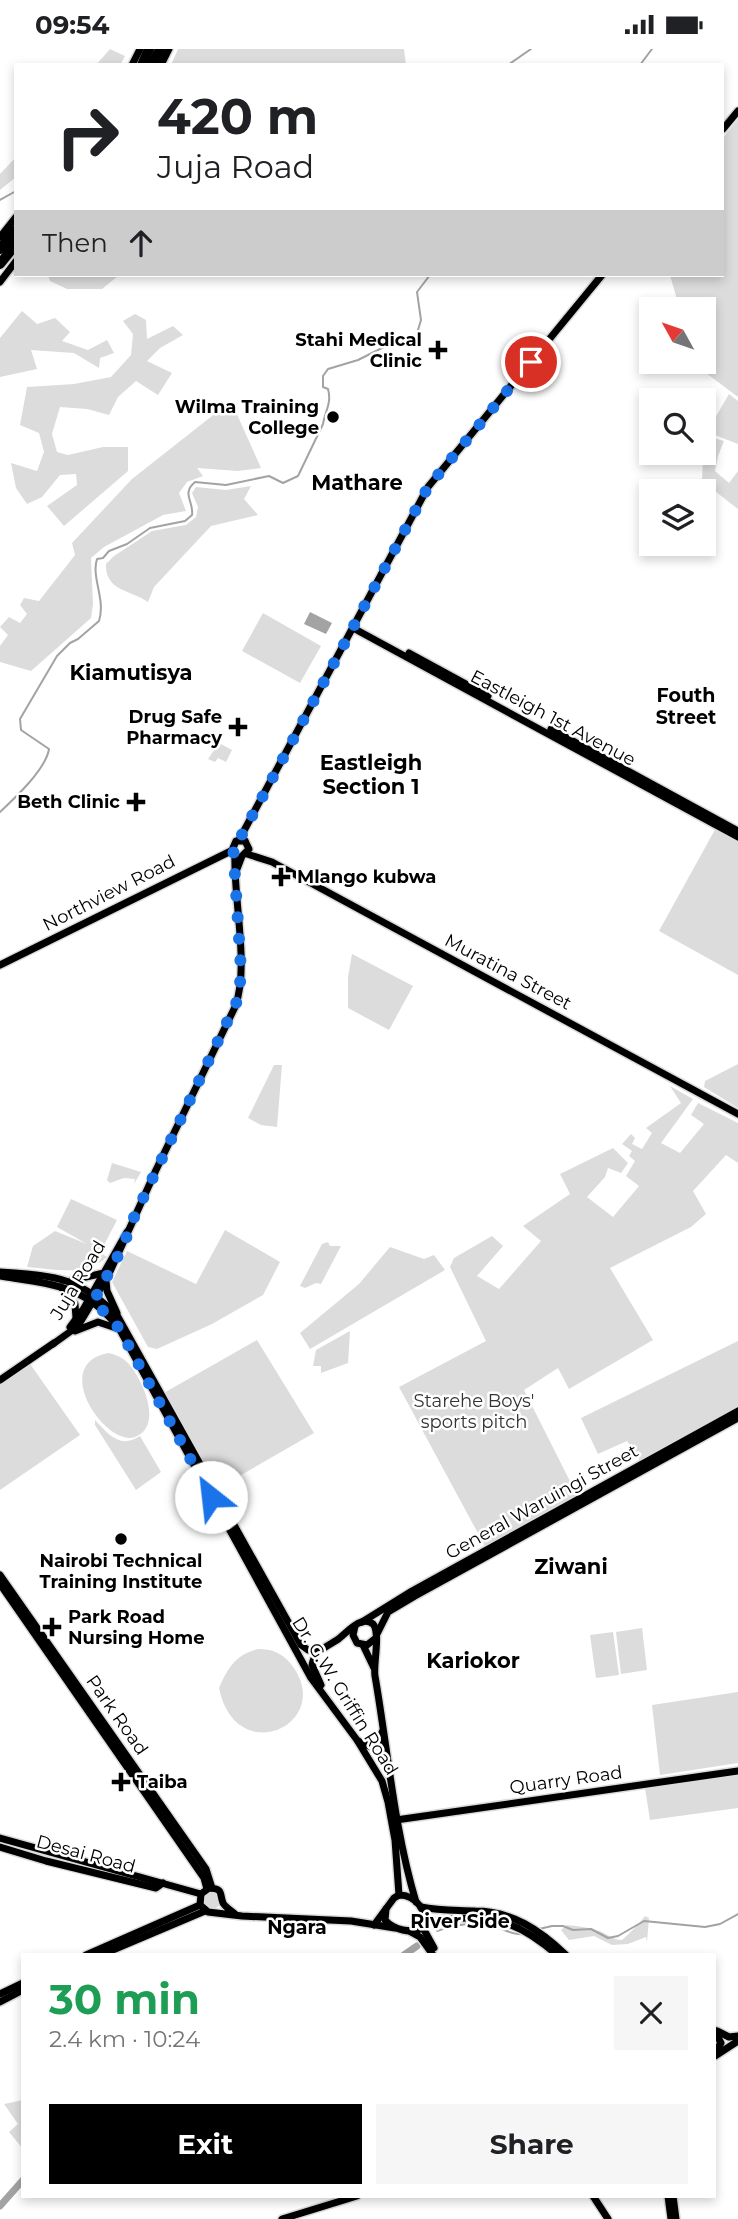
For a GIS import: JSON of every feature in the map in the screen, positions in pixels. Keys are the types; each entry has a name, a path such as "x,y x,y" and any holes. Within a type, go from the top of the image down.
{"highway":[{"path":"0,249 14,232"},
{"path":"0,264 14,246"}],"main road":[{"path":"724,128 738,111"},
{"path":"0,237 14,220"},
{"path":"0,282 14,264"},
{"name":"Juja Road","path":"0,1380 53,1343 75,1322 93,1297 127,1232 239,997 241,970 235,885 248,824 428,487 600,277"},
{"path":"348,637 365,632 362,623 363,609"},
{"name":"Eastleigh 1st Avenue","path":"355,626 738,837"},
{"name":"Eastleigh 1st Avenue","path":"365,632 616,763 738,831"},
{"name":"Muratina Street","path":"241,849 263,858 738,1114"},
{"name":"Northview Road","path":"0,965 241,849"},
{"name":"Dr. G.W. Griffin Road","path":"0,1275 68,1280 118,1317 301,1645 308,1650 318,1651"},
{"path":"68,1280 105,1276 107,1291 118,1317"},
{"name":"Dr. G.W. Griffin Road","path":"25,1277 93,1297 120,1330 298,1655 382,1781 395,1820 400,1895"},
{"path":"59,1286 75,1304 75,1322"},
{"name":"Juja Road","path":"53,1343 71,1332 83,1320 93,1297"},
{"path":"71,1332 98,1322 120,1330"},
{"name":"General Waruingi Street","path":"318,1651 412,1591 738,1411"},
{"name":"General Waruingi Street","path":"376,1636 388,1612 738,1418"},
{"name":"Park Road","path":"0,1575 206,1875"},
{"name":"Park Road","path":"0,1584 206,1875"},
{"path":"375,1672 363,1645 354,1638 358,1624 371,1623 376,1636 375,1672 395,1820 418,1904"},
{"path":"363,1645 371,1644 376,1636"},
{"path":"318,1651 312,1665 328,1701"},
{"path":"357,1740 369,1746 376,1745 380,1740 383,1725"},
{"name":"Quarry Road","path":"395,1820 738,1771"},
{"name":"Desai Road","path":"0,1838 58,1860"},
{"name":"Desai Road","path":"0,1847 58,1860 156,1888 163,1883 207,1890"},
{"path":"203,1908 207,1890 206,1875"},
{"path":"207,1890 222,1893 223,1903 236,1915"},
{"path":"374,1925 400,1895 405,1895 425,1913 424,1926 435,1953"},
{"path":"216,1912 223,1903"},
{"path":"418,1904 447,1911 491,1912 514,1918 563,1953"},
{"path":"99,1953 203,1908 236,1915 351,1921 407,1930 420,1937 434,1953"},
{"path":"386,1909 385,1920 395,1928"},
{"path":"407,1930 466,1917 492,1918 533,1932 555,1953"},
{"path":"0,1994 21,1984"},
{"path":"0,2002 21,1991"},
{"path":"716,2030 738,2039"},
{"path":"716,2033 720,2042 716,2051"},
{"path":"716,2054 738,2039"},
{"path":"282,2219 351,2198"},
{"path":"594,2198 608,2219"},
{"path":"669,2198 674,2219"},
{"path":"673,2198 674,2219"}],"green space":[{"path":"110,49 125,56 121,63 98,63"},
{"path":"178,49 404,49 406,63 172,63"},
{"path":"738,119 738,397 709,375 716,375 716,297 676,297 671,277 724,277 724,137"},
{"path":"14,159 14,179 0,190 0,174"},
{"path":"49,277 117,277 102,289 67,289 50,281"},
{"path":"22,311 37,324 55,318 70,332 62,341 88,350 107,340 114,353 100,358 99,368 74,353 31,350 37,369 0,377 0,338"},
{"path":"135,314 146,320 147,339 173,326 183,335 160,348 147,361 172,373 158,395 136,381 118,397 109,415 87,409 60,407 52,434 57,452 68,455 103,447 128,447 128,471 64,526 47,506 77,485 76,474 60,475 42,497 27,504 16,488 11,463 37,471 44,452 39,433 20,425 27,387 74,384 111,377 131,355 133,334 123,321"},
{"path":"729,394 738,401 738,444 716,435 716,416"},
{"path":"231,401 261,468 238,471 197,468 203,476 187,482 179,493 186,511 163,515 104,547 91,558 91,618 31,671 0,662 0,646 8,635 0,627 9,617 20,623 27,614 20,605 24,598 39,601 75,555 72,543 132,479"},
{"path":"716,439 724,441 715,471 729,483 738,471 738,509 716,492 716,479 702,479 703,465 716,465"},
{"path":"251,486 244,499 258,515 211,526 154,587 148,602 120,589 110,580 106,564 114,556 152,531 186,525 196,517 198,507 192,493 196,487 226,490"},
{"path":"263,613 321,646 300,683 242,651"},
{"path":"219,743 232,750 226,762 218,758 215,762 208,759"},
{"path":"717,826 738,837 738,975 659,931"},
{"path":"352,954 413,986 389,1030 348,1008 348,977"},
{"path":"738,1064 738,1108 704,1087 705,1081"},
{"path":"274,1065 282,1065 277,1127 261,1125 248,1118"},
{"name":"Starehe Boys' sports pitch","path":"670,1086 693,1099 661,1143 680,1153 704,1124 691,1115 698,1103 738,1123 738,1163 726,1155 693,1191 706,1214 691,1227 610,1268 653,1340 569,1389 558,1368 524,1390 579,1499 487,1550 399,1387 486,1341 450,1267 454,1258 492,1236 503,1246 477,1276 499,1289 541,1241 523,1226 570,1194 560,1174 613,1148 628,1163 621,1173 608,1168 605,1177 587,1197 613,1217 639,1186 626,1176 635,1161 629,1156 632,1151 622,1144 631,1134 635,1138 632,1144 642,1149 652,1133 646,1128 681,1103"},
{"path":"112,1163 141,1172 134,1184 135,1179 124,1178 110,1183 107,1180"},
{"path":"71,1199 117,1220 101,1251 90,1246 107,1257 89,1267 79,1269 27,1267 33,1246 55,1231 87,1244 57,1227"},
{"path":"225,1230 280,1262 263,1295 212,1324 157,1349 148,1347 112,1282 127,1251 196,1284"},
{"path":"328,1242 330,1246 341,1246 321,1284 316,1283 305,1288 300,1286 322,1244"},
{"path":"390,1247 424,1259 434,1255 445,1270 310,1349 300,1333 359,1284"},
{"path":"350,1331 348,1363 321,1373 321,1366 313,1366 316,1350"},
{"path":"257,1340 314,1433 215,1490 162,1394"},
{"path":"738,1341 738,1411 642,1464 627,1441 598,1454 581,1418"},
{"path":"109,1353 128,1363 134,1370 148,1401 148,1423 144,1431 135,1437 123,1437 110,1430 88,1403 83,1387 83,1372 91,1360"},
{"path":"28,1361 80,1435 0,1490 0,1380"},
{"path":"95,1420 115,1439 126,1441 140,1436 161,1472 136,1490 95,1425"},
{"path":"642,1628 647,1670 621,1674 616,1632"},
{"path":"613,1632 619,1675 596,1678 590,1635"},
{"path":"258,1649 272,1651 284,1657 291,1664 302,1685 302,1704 293,1719 279,1729 261,1732 244,1728 229,1713 219,1688 234,1663"},
{"path":"738,1692 738,1763 660,1775 652,1705"},
{"path":"738,1774 738,1808 650,1820 645,1788"},
{"path":"212,1891 218,1894 221,1900 218,1906 212,1909 206,1906 203,1900 206,1894"},
{"path":"645,1916 649,1918 647,1942 646,1937 628,1944 612,1945 594,1936 569,1940 561,1930 567,1925 581,1927 622,1940"},
{"path":"21,2100 21,2147 9,2132 18,2124 4,2104"}],"shaded area":[{"path":"310,612 332,623 326,634 304,624"}],"waterway":[{"path":"511,63 531,49"},
{"path":"642,63 652,49"},
{"path":"0,200 14,192"},
{"path":"0,812 36,774 47,757 49,749 21,730 20,719 57,656 99,621 101,605 96,574 97,559 127,544 150,528 185,521 192,515 188,494 195,482 226,485 269,476 283,483 298,476 323,424 328,407 329,394 328,389 323,387 323,376 328,369 358,360 396,341 415,340 421,320 417,292 428,277"},
{"path":"539,1929 552,1926 573,1930 591,1929 608,1938 618,1936 644,1921 705,1927 720,1924 738,1914"},
{"path":"437,1931 457,1925 478,1924 524,1934"},
{"path":"407,1953 417,1946"},
{"path":"0,2206 21,2182"}],"place":[{"name":"Stahi Medical Clinic","path":"438,350"},
{"name":"Wilma Training College","path":"333,417"},
{"name":"Drug Safe Pharmacy","path":"238,727"},
{"name":"Beth Clinic","path":"136,802"},
{"name":"Mlango kubwa","path":"281,877"},
{"name":"Nairobi Technical Training Institute","path":"121,1539"},
{"name":"Park Road Nursing Home","path":"52,1627"},
{"name":"Taiba","path":"121,1782"}],"district":[{"name":"Mathare","path":"357,482"},
{"name":"Kiamutisya","path":"131,672"},
{"name":"Fouth Street","path":"686,706"},
{"name":"Eastleigh Section 1","path":"371,774"},
{"name":"Ziwani","path":"571,1566"},
{"name":"Kariokor","path":"473,1660"},
{"name":"River Side","path":"460,1921"},
{"name":"Ngara","path":"297,1927"}],"route":[{"path":"211,1497 120,1330 93,1302 126,1241 127,1232 239,997 241,970 233,845 239,840 428,487 531,362"}]}
